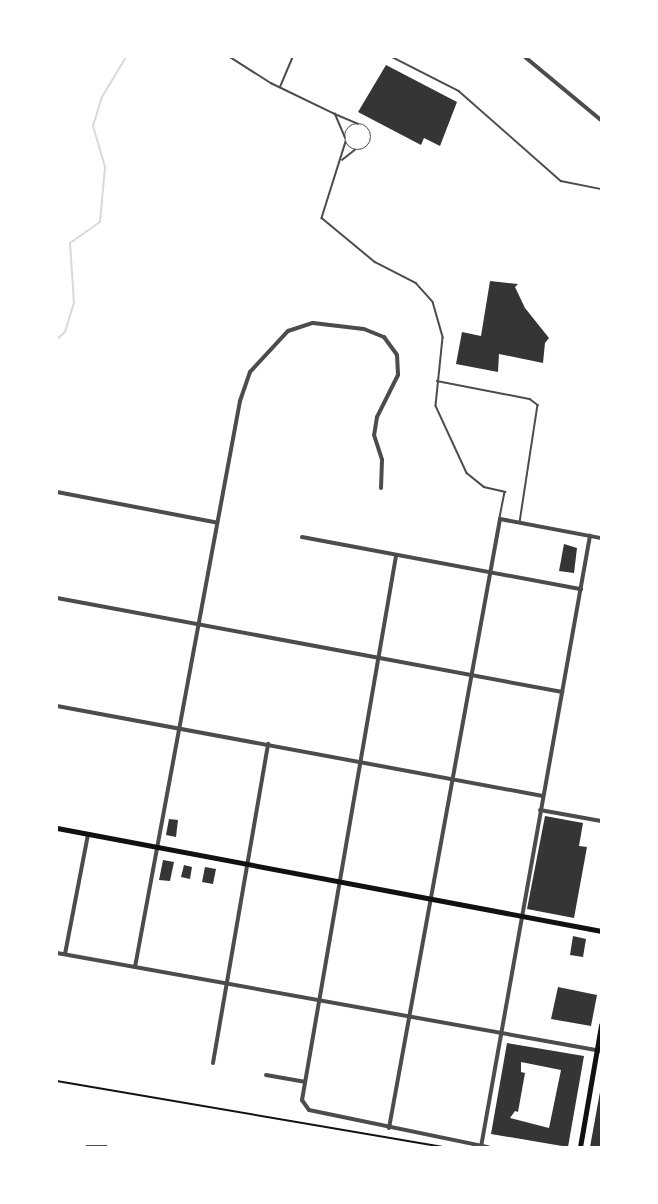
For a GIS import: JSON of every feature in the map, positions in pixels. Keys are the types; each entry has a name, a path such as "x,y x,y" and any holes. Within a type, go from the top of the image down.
{"main road":[{"path":"57,828 601,931"},
{"path":"580,1147 599,1051 601,1025"}],"street":[{"path":"525,57 601,120"},
{"path":"135,967 196,624 240,401 250,372 268,348 288,331 313,323 338,323 384,337 397,355 398,375 377,417 374,435 382,460 381,488"},
{"path":"57,492 215,522"},
{"path":"389,1128 500,519 601,538"},
{"path":"481,1146 590,536"},
{"path":"302,537 581,589"},
{"path":"396,556 304,1082 304,1106 389,1128 488,1147"},
{"path":"57,598 562,692"},
{"path":"57,706 543,796"},
{"path":"213,1063 268,744"},
{"path":"540,810 601,821"},
{"path":"65,954 88,834"},
{"path":"57,953 599,1051"},
{"path":"266,1075 304,1082"},
{"path":"87,1147 106,1147"}],"lane":[{"path":"230,57 279,88 369,131 371,139 364,149 355,150 342,161"},
{"path":"279,88 293,57"},
{"path":"392,57 459,90 561,181 601,189"},
{"path":"335,114 346,140 355,150"},
{"path":"359,125 348,130 342,161 322,218 375,262 408,277 429,297 439,316 443,338 436,381 436,406 467,473 484,487 505,492 500,519"},
{"path":"436,381 530,399 538,405 520,523"}],"path":[{"path":"57,1081 444,1147"}],"building":[{"path":"386,65 457,102 440,146 424,138 421,145 358,112"},
{"path":"490,281 518,284 515,287 525,308 549,338 545,343 543,363 499,354 498,372 456,364 462,332 481,336"},
{"path":"564,544 577,548 574,573 559,571"},
{"path":"545,816 583,823 579,846 587,847 574,918 527,909"},
{"path":"169,819 178,820 176,837 166,835"},
{"path":"163,860 174,862 170,881 159,880"},
{"path":"184,865 192,867 190,879 181,877"},
{"path":"205,867 216,869 213,884 202,882"},
{"path":"573,936 586,939 583,957 570,955"},
{"path":"558,987 597,995 591,1026 551,1019"},
{"path":"507,1043 584,1056 568,1147 491,1134","holes":["521,1062 561,1070 549,1128 510,1118 515,1111 518,1112 525,1073 521,1072"]},
{"path":"600,1092 601,1147 590,1147"}],"waterway":[{"path":"57,339 65,332 74,303 70,243 100,222 105,167 93,126 102,97 126,57"}]}
